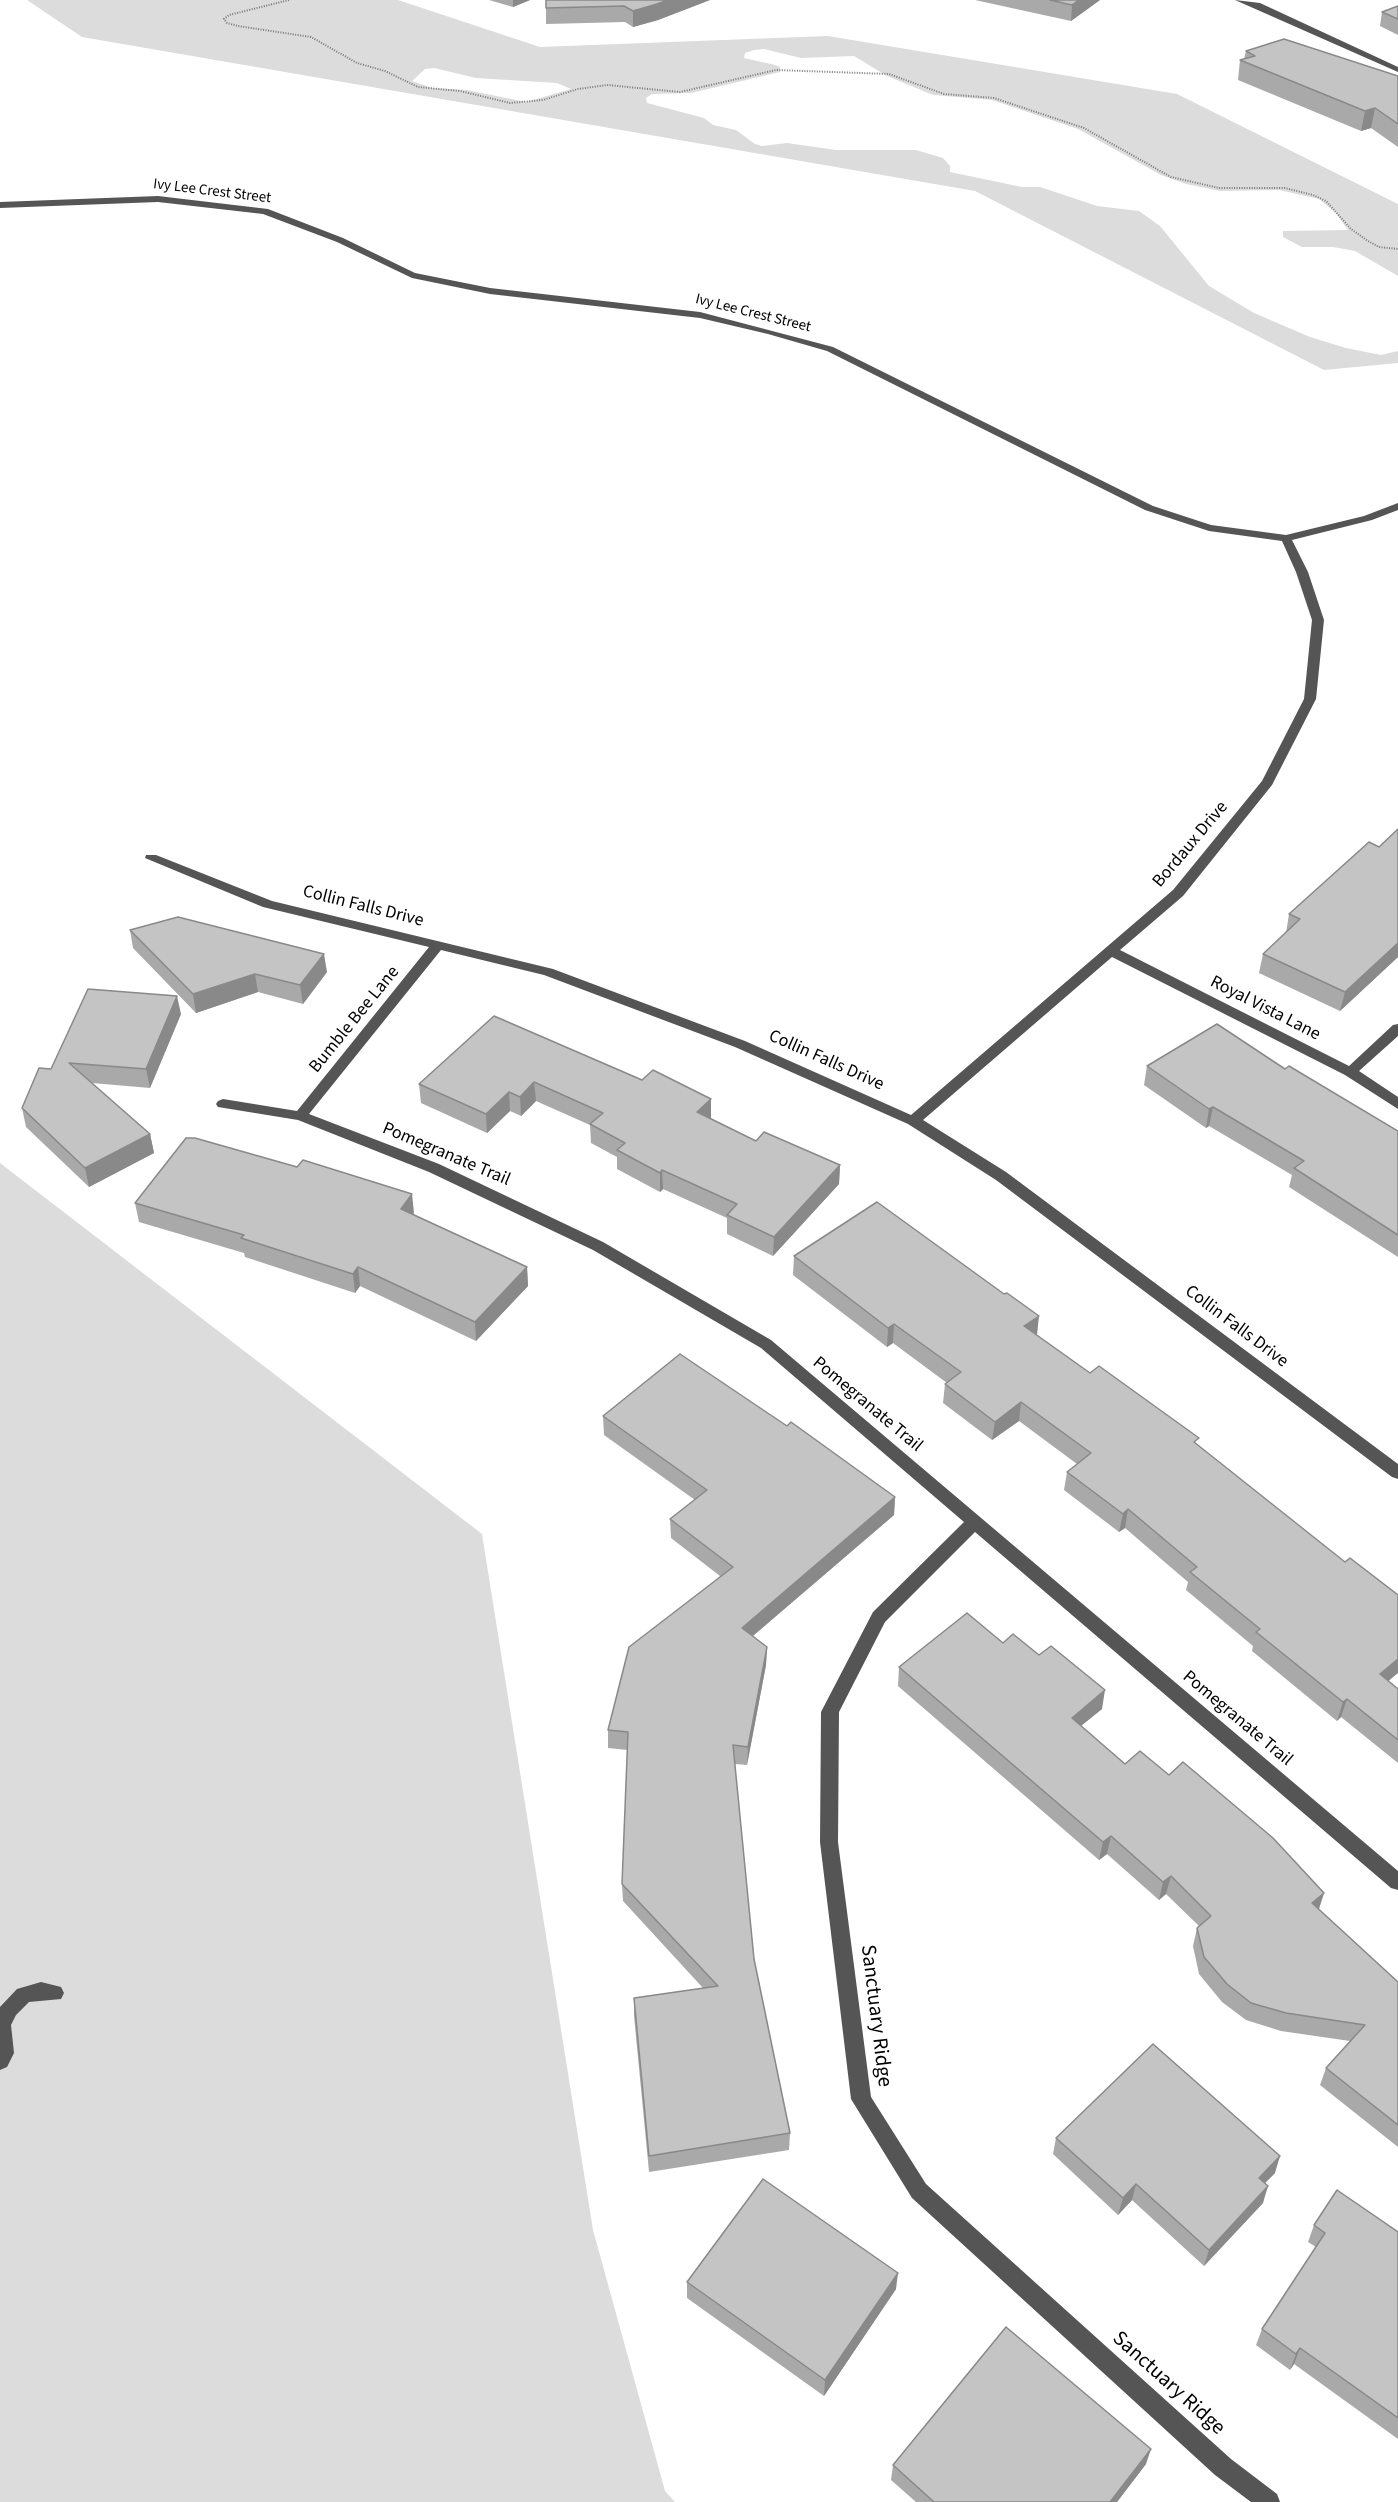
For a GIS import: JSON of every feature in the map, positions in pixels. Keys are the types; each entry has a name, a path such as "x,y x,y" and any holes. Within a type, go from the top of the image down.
{"street":[{"path":"1239,0 1257,5 1398,70"},
{"name":"Ivy Lee Crest Street","path":"0,205 159,199 265,211 340,240 412,275 490,291 700,315 771,332 830,349 1149,508 1209,528 1286,538 1368,518 1398,506"},
{"name":"Bordaux Drive","path":"913,1121 1178,893 1268,782 1310,699 1318,620 1302,572 1286,538"},
{"name":"Collin Falls Drive","path":"152,858 268,904 548,972 740,1044 913,1121 1001,1176 1398,1473"},
{"name":"Bumble Bee Lane","path":"300,1116 438,945"},
{"name":"Royal Vista Lane","path":"1112,951 1350,1072 1398,1104"},
{"path":"1350,1072 1398,1028"},
{"name":"Pomegranate Trail","path":"222,1104 300,1116 434,1168 598,1246 766,1344 1398,1882"},
{"name":"Sanctuary Ridge","path":"975,1522 879,1617 830,1712 829,1842 861,2099 919,2191 1223,2467 1269,2502"},
{"path":"0,2061 4,2053 1,2025 9,2009 24,1995 41,1991 54,1993"}],"path":[{"path":"290,0 229,15 224,19 227,23 238,26 297,33 311,37 357,63 386,71 418,87 460,91 510,103 543,100 578,89 607,85 660,92 680,92 776,70 889,74 944,94 994,98 1084,128 1171,177 1219,188 1285,188 1313,195 1326,201 1351,229 1368,241 1379,247 1398,249"}],"shaded area":[{"path":"27,0 398,0 540,47 828,36 1177,94 1398,204 1398,276 1355,251 1333,247 1302,247 1283,237 1283,231 1348,230 1335,212 1319,199 1279,190 1220,191 1186,184 1161,175 1078,129 992,100 933,95 887,76 854,56 801,58 764,49 754,50 745,53 744,58 775,65 780,67 780,72 691,93 652,94 646,98 647,103 704,118 713,125 736,130 755,144 762,146 787,143 836,150 916,150 943,158 950,166 950,172 1022,187 1040,187 1097,206 1139,211 1160,226 1209,286 1254,313 1310,337 1346,348 1381,355 1398,351 1398,363 1324,370 975,191 82,37","holes":["434,68 476,78 557,83 571,89 526,102 467,90 432,88 412,81 425,69"]},
{"path":"0,1163 482,1534 593,2230 665,2491 675,2502 0,2502"}],"building":[{"path":"546,0 668,0 633,11 624,6 546,8"},
{"path":"1050,0 1079,0 1072,5"},
{"path":"1398,6 1398,19 1382,12"},
{"path":"1284,39 1398,76 1398,124 1375,108 1365,111 1240,60 1255,56 1246,51"},
{"path":"1398,829 1398,943 1345,992 1263,954 1300,919 1289,914 1369,842 1379,847"},
{"path":"178,917 324,954 300,985 255,974 193,994 130,930"},
{"path":"88,989 177,996 146,1069 69,1063 150,1134 85,1168 22,1108 39,1068 51,1069"},
{"path":"494,1016 642,1080 653,1070 711,1099 697,1112 756,1141 764,1132 840,1165 774,1237 727,1215 737,1204 662,1170 660,1173 617,1150 625,1143 590,1124 603,1113 534,1082 520,1097 509,1092 486,1114 419,1084"},
{"path":"1217,1024 1285,1069 1289,1066 1398,1131 1398,1235 1294,1168 1304,1161 1213,1107 1209,1109 1147,1066"},
{"path":"186,1138 195,1138 297,1167 303,1160 412,1194 401,1209 527,1267 475,1322 358,1267 353,1274 241,1238 244,1235 135,1203"},
{"path":"877,1202 1004,1294 1007,1293 1039,1316 1024,1326 1090,1373 1099,1366 1199,1438 1194,1442 1345,1562 1350,1558 1398,1595 1398,1659 1380,1674 1398,1689 1398,1740 1347,1699 1343,1702 1256,1632 1260,1629 1190,1572 1197,1567 1128,1509 1123,1514 1067,1472 1091,1453 1021,1402 995,1422 945,1384 961,1372 894,1324 888,1328 794,1256"},
{"path":"680,1354 787,1426 791,1422 895,1497 742,1628 767,1647 748,1747 733,1745 754,1959 790,2133 649,2156 634,1998 718,1986 622,1884 628,1732 608,1730 629,1647 733,1567 670,1519 707,1490 603,1416"},
{"path":"967,1613 1003,1643 1013,1634 1039,1655 1051,1646 1105,1690 1072,1718 1125,1764 1140,1751 1169,1775 1183,1762 1273,1838 1324,1893 1312,1903 1398,1982 1398,2125 1326,2068 1365,2025 1286,2013 1251,2003 1227,1984 1204,1957 1197,1928 1211,1916 1171,1876 1163,1882 1111,1836 1103,1842 899,1667"},
{"path":"1153,2044 1280,2156 1259,2178 1268,2186 1209,2250 1136,2184 1123,2198 1056,2138"},
{"path":"763,2179 898,2273 825,2380 687,2282"},
{"path":"1337,2190 1398,2232 1398,2418 1300,2348 1296,2354 1262,2329 1325,2233 1314,2225"},
{"path":"1006,2327 1151,2449 1110,2502 934,2502 893,2465"}]}
